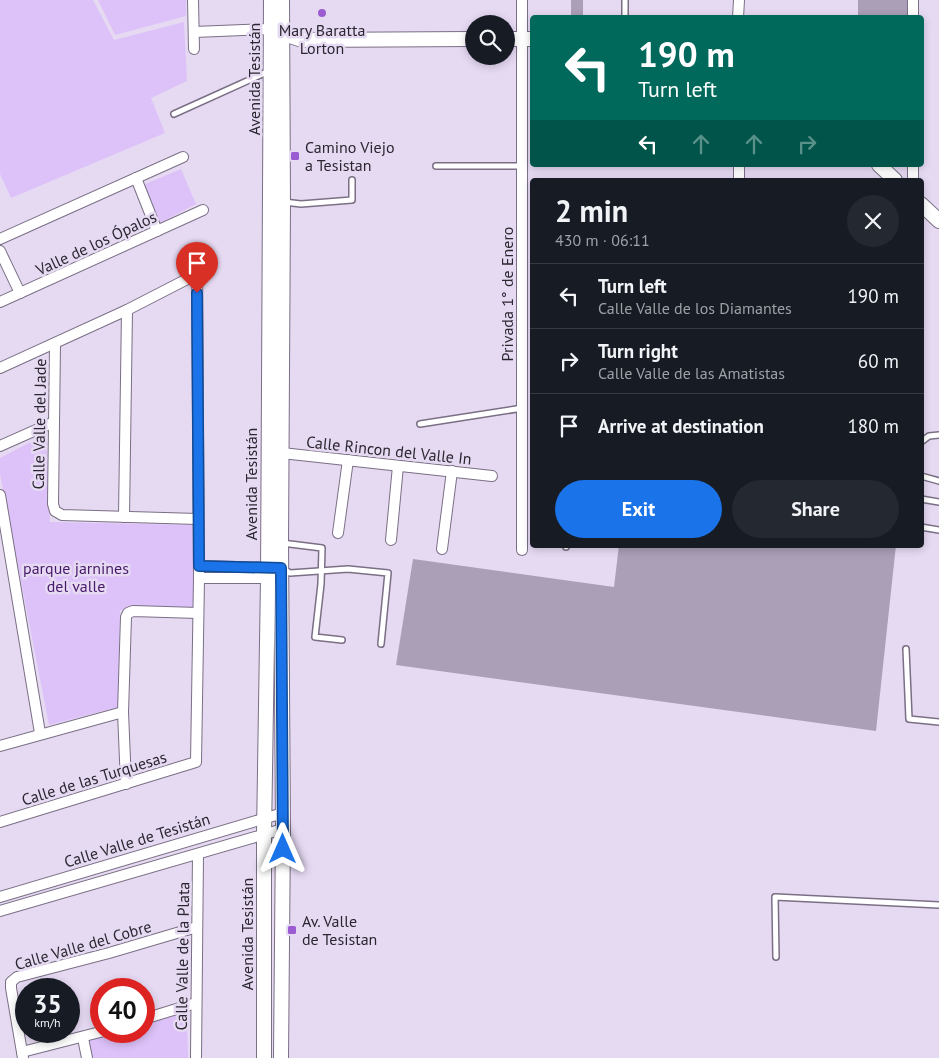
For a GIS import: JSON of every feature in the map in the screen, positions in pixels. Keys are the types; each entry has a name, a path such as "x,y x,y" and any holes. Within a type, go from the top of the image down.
{"street":[{"path":"193,0 194,49"},
{"name":"Avenida Tesistán","path":"264,1058 264,818 281,542 282,453 283,202 278,32 271,0"},
{"name":"Avenida Tesistán","path":"281,1058 283,813 271,70 282,0"},
{"name":"Privada 1° de Enero","path":"522,0 527,39 522,166 522,550"},
{"path":"738,0 738,15"},
{"path":"913,0 913,15"},
{"path":"194,32 268,29 302,40 465,39"},
{"path":"0,239 183,157"},
{"path":"881,167 893,178"},
{"path":"136,178 157,231"},
{"path":"924,207 939,221"},
{"name":"Valle de los Ópalos","path":"0,302 203,210"},
{"path":"0,251 20,293"},
{"path":"126,784 122,712 126,617 128,613 133,611 198,612 197,252"},
{"path":"0,368 127,310 197,274"},
{"path":"124,517 127,310"},
{"name":"Calle Valle del Jade","path":"55,344 53,504 55,511 62,515 198,519"},
{"path":"0,446 54,422"},
{"name":"Calle Rincon del Valle In","path":"282,453 492,476"},
{"path":"338,533 348,460"},
{"path":"390,540 398,466"},
{"path":"442,549 452,471"},
{"path":"0,496 40,734"},
{"path":"199,566 278,573"},
{"path":"199,578 278,573"},
{"name":"Calle de las Turquesas","path":"0,822 196,762 198,612"},
{"path":"0,746 122,712"},
{"name":"Calle Valle de Tesistán","path":"0,897 283,813"},
{"name":"Calle Valle de Tesistán","path":"0,911 283,829"},
{"name":"Calle Valle de la Plata","path":"196,1058 198,854"},
{"name":"Calle Valle del Cobre","path":"22,1055 11,988 11,982 17,977 110,953 197,927"},
{"path":"155,1016 196,1003"},
{"path":"22,1055 90,1036"},
{"path":"83,1038 87,1058"}],"lane":[{"path":"625,0 625,15"},
{"path":"174,114 271,70"},
{"path":"436,166 522,166"},
{"path":"283,202 302,204 352,200 352,180"},
{"path":"420,424 523,408"},
{"path":"924,440 929,436 939,434"},
{"path":"924,477 939,481"},
{"path":"924,500 939,502"},
{"path":"924,528 939,530"},
{"path":"281,542 322,548 322,572 315,637 342,640"},
{"path":"278,573 322,572 348,569 388,573 381,644"},
{"path":"906,649 909,719 939,722"},
{"path":"776,957 775,897 939,905"}],"green space":[{"path":"0,0 93,0 114,40 184,22 187,81 151,98 165,133 11,198 0,174"},
{"path":"98,0 186,0 186,16 115,35"},
{"path":"181,169 196,204 160,223 143,185"},
{"name":"parque jarnines del valle","path":"46,434 50,522 192,525 195,609 120,610 118,707 49,725 0,474 0,458"},
{"path":"187,1012 188,1058 90,1058 86,1040 90,1039 90,1043 155,1043 155,1021"}],"building":[{"path":"571,0 583,0 583,15 571,15"},
{"path":"858,0 908,0 908,15 858,15"},
{"path":"619,548 896,548 876,731 396,665 413,559 614,587"}],"place":[{"name":"Mary Baratta Lorton","path":"322,13"},
{"name":"Camino Viejo a Tesistan","path":"295,156"},
{"name":"Av. Valle de Tesistan","path":"292,930"}],"route":[{"path":"197,293 199,566 281,568 283,849"}]}
